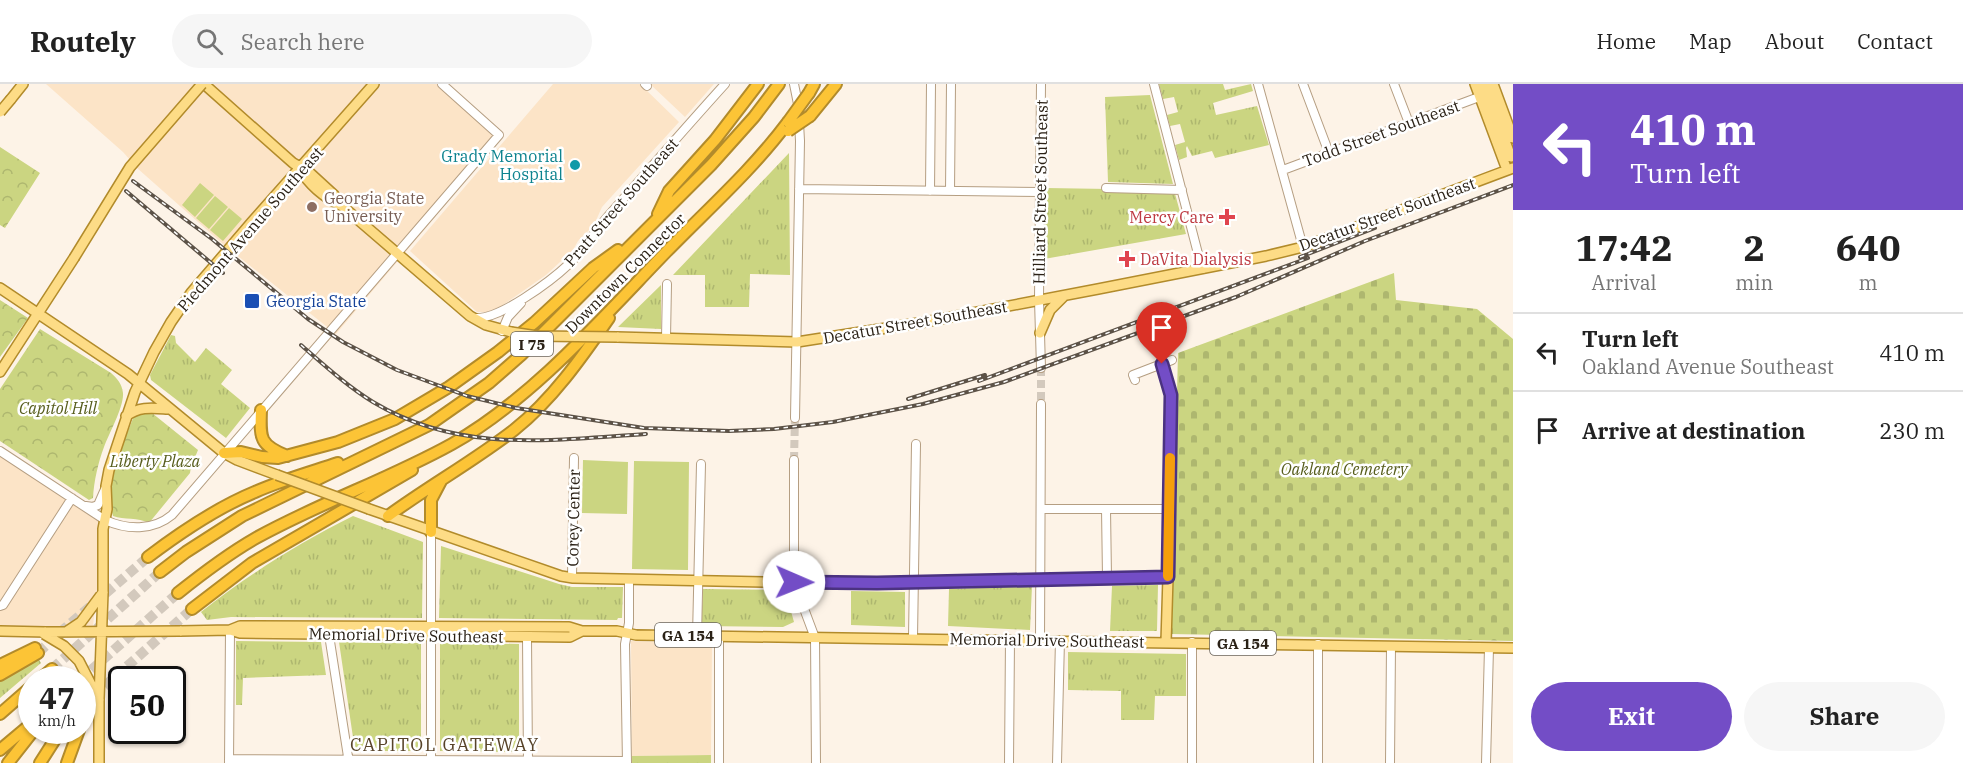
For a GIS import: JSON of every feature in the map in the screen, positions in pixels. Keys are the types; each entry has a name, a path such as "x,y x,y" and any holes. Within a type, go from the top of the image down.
{"highway":[{"path":"656,220 669,191 726,126 758,84"},
{"name":"Downtown Connector","path":"160,572 186,552 242,516 409,436 448,413 505,370 737,137 779,84"},
{"path":"788,126 810,116 836,84"},
{"name":"Downtown Connector","path":"178,593 222,559 256,539 453,443 488,420 535,382 631,289 788,126 811,88"},
{"path":"224,453 241,452 268,458 288,456 328,445 410,411 449,387 534,323 593,268 641,235"},
{"path":"388,516 504,437 529,417 583,355 631,289"},
{"path":"261,410 260,430 264,443 288,456"},
{"path":"148,557 207,516 253,492 373,451 409,436"},
{"path":"192,609 252,562 390,483 453,443"},
{"path":"276,473 288,456"},
{"path":"431,532 431,500 444,478"},
{"path":"0,665 37,651 0,675"},
{"path":"0,714 18,698"},
{"path":"0,750 18,735"},
{"path":"8,763 23,744"},
{"path":"40,763 52,744"},
{"path":"67,763 74,744"}],"main road":[{"path":"0,112 24,84"},
{"path":"0,372 39,314 119,184 153,139 203,84"},
{"name":"Decatur Street Southeast","path":"203,84 300,169 305,178 330,200 341,205 473,318 506,332 537,336 797,342 925,322 1202,269 1303,246 1510,169"},
{"name":"Piedmont Avenue Southeast","path":"99,763 106,486 111,459 139,383 171,322 191,293 374,84"},
{"path":"1475,84 1510,169"},
{"path":"1484,84 1511,157"},
{"path":"1493,84 1513,138"},
{"path":"0,288 100,354 224,453 237,460 431,532 572,578 915,583 1168,577 1166,642"},
{"path":"1040,333 1049,311 1065,295"},
{"path":"126,416 145,408 168,409"},
{"path":"66,632 81,622 92,610 103,589"},
{"name":"Memorial Drive Southeast","path":"230,630 240,626 431,630 527,637 570,637 582,630"},
{"name":"Memorial Drive Southeast","path":"0,631 230,630 240,633 329,635 569,627 627,634 697,636 1513,648"},
{"path":"43,632 64,646 80,661 99,699"}],"street":[{"path":"0,451 82,505 104,524 138,527 151,526 165,520 179,508 500,135 442,84"},
{"name":"Pratt Street Southeast","path":"473,318 492,317 556,276 582,251 607,218 725,84"},
{"path":"794,84 800,121 795,418"},
{"path":"930,191 931,84"},
{"path":"950,191 951,84"},
{"name":"Hilliard Street Southeast","path":"1041,84 1039,300 1041,368"},
{"path":"1154,84 1202,269"},
{"path":"1258,84 1303,246"},
{"path":"1303,84 1329,153"},
{"path":"1394,84 1409,123"},
{"name":"Todd Street Southeast","path":"1283,170 1479,97"},
{"path":"1106,188 1182,190"},
{"path":"799,189 1040,192"},
{"path":"666,338 667,284"},
{"path":"506,332 508,317 528,295"},
{"path":"1135,380 1133,375 1172,360"},
{"path":"1162,364 1171,395 1168,577"},
{"path":"1040,640 1041,404"},
{"path":"913,638 916,444"},
{"name":"Corey Center","path":"572,578 574,458"},
{"path":"794,460 794,582 815,638 816,763"},
{"path":"697,636 701,464"},
{"path":"82,505 93,507 99,505 106,486"},
{"path":"0,606 3,605 72,498"},
{"path":"1041,509 1169,509"},
{"path":"1106,509 1107,577"},
{"path":"431,532 431,762"},
{"path":"230,630 229,761 627,762 625,644 629,580"},
{"path":"329,635 349,762"},
{"path":"718,763 719,636"},
{"path":"527,637 528,762"},
{"path":"1009,763 1010,639"},
{"path":"1057,763 1060,640"},
{"path":"1192,642 1192,763"},
{"path":"1318,644 1318,763"},
{"path":"1390,763 1391,646"},
{"path":"1486,763 1488,648"}],"shaded area":[{"name":"Georgia State University","path":"46,84 440,84 502,138 336,334 224,245"},
{"path":"553,84 640,84 679,122 602,207 594,225 578,241 573,250 546,275 500,307 487,312 477,312 410,251"},
{"path":"650,84 714,84 685,117"},
{"path":"0,451 105,520 93,626 0,627"},
{"path":"631,641 712,643 711,755 632,756"}],"green space":[{"path":"1159,84 1223,84 1225,90 1251,84 1253,91 1213,103 1216,115 1257,106 1269,145 1215,158 1212,151 1192,156 1187,146 1187,157 1179,160 1175,145 1185,142 1180,124 1170,126 1167,115 1178,112 1174,97 1163,99"},
{"path":"1150,95 1173,184 1108,182 1105,97"},
{"path":"0,147 40,173 5,228 0,225"},
{"path":"789,153 790,275 750,274 749,307 705,307 705,275 673,275"},
{"path":"200,183 214,195 195,217 182,205"},
{"path":"1046,188 1174,190 1186,234 1044,259"},
{"path":"215,196 228,207 209,229 196,218"},
{"path":"229,208 242,219 223,241 210,230"},
{"name":"Oakland Cemetery","path":"1394,273 1396,300 1477,309 1513,339 1513,641 1171,634 1178,353"},
{"path":"661,285 661,329 618,327"},
{"path":"0,300 28,318 0,357"},
{"name":"Capitol Hill","path":"40,329 111,373 119,382 123,393 116,420 100,459 93,498 89,500 0,441 0,389"},
{"path":"171,335 175,336 176,343 195,362 206,348 232,370 221,384 250,408 226,438 151,380 150,375"},
{"name":"Liberty Plaza","path":"147,411 198,450 190,473 149,523 113,516 111,504 112,479 125,439 134,416"},
{"path":"583,460 628,462 627,514 582,513"},
{"path":"634,461 689,462 688,570 632,569"},
{"path":"353,516 423,542 422,618 231,617 207,620 201,612 275,560"},
{"path":"441,546 572,587 623,587 622,618 617,620 439,618"},
{"path":"1158,585 1157,631 1110,631 1112,586"},
{"path":"1032,586 1030,630 948,626 949,589"},
{"path":"703,589 785,590 794,622 783,627 701,626"},
{"path":"851,591 905,592 905,627 851,625"},
{"path":"236,641 321,642 326,675 243,678 242,705 236,705"},
{"path":"339,642 421,643 421,751 355,751"},
{"path":"440,643 519,644 519,752 440,751"},
{"path":"1068,652 1186,654 1186,696 1155,696 1154,720 1121,720 1121,691 1068,690"},
{"path":"38,658 41,663 37,666 24,666"},
{"path":"18,669 18,683 0,698 0,679"},
{"path":"711,755 711,763 632,763 632,756"}],"tunnel":[{"path":"1041,368 1041,404"},
{"path":"794,460 795,418"},
{"path":"38,653 148,557"},
{"path":"55,666 160,572"},
{"path":"96,666 178,593"},
{"path":"96,694 192,609"}],"railway":[{"path":"133,181 212,239 308,319 343,342 397,370 467,396 516,408 644,428 729,431 774,429 833,422 923,404 1004,382 1236,297 1365,241 1513,185"},
{"path":"126,191 223,273"},
{"path":"1300,257 1375,228"},
{"path":"979,381 1308,258"},
{"path":"301,345 373,402 406,419 439,430 472,437 506,440 575,439 646,434"},
{"path":"908,399 985,375"}],"slow traffic":[{"path":"1168,576 1170,458"}],"place":[{"name":"Grady Memorial Hospital","path":"575,165"},
{"name":"Georgia State University","path":"312,207"},
{"name":"Mercy Care","path":"1227,217"},
{"name":"DaVita Dialysis","path":"1127,259"},
{"name":"Georgia State","path":"252,301"}],"district":[{"name":"CAPITOL GATEWAY","path":"445,744"}],"route":[{"path":"794,582 877,583 1168,577 1171,395 1162,364"}]}
